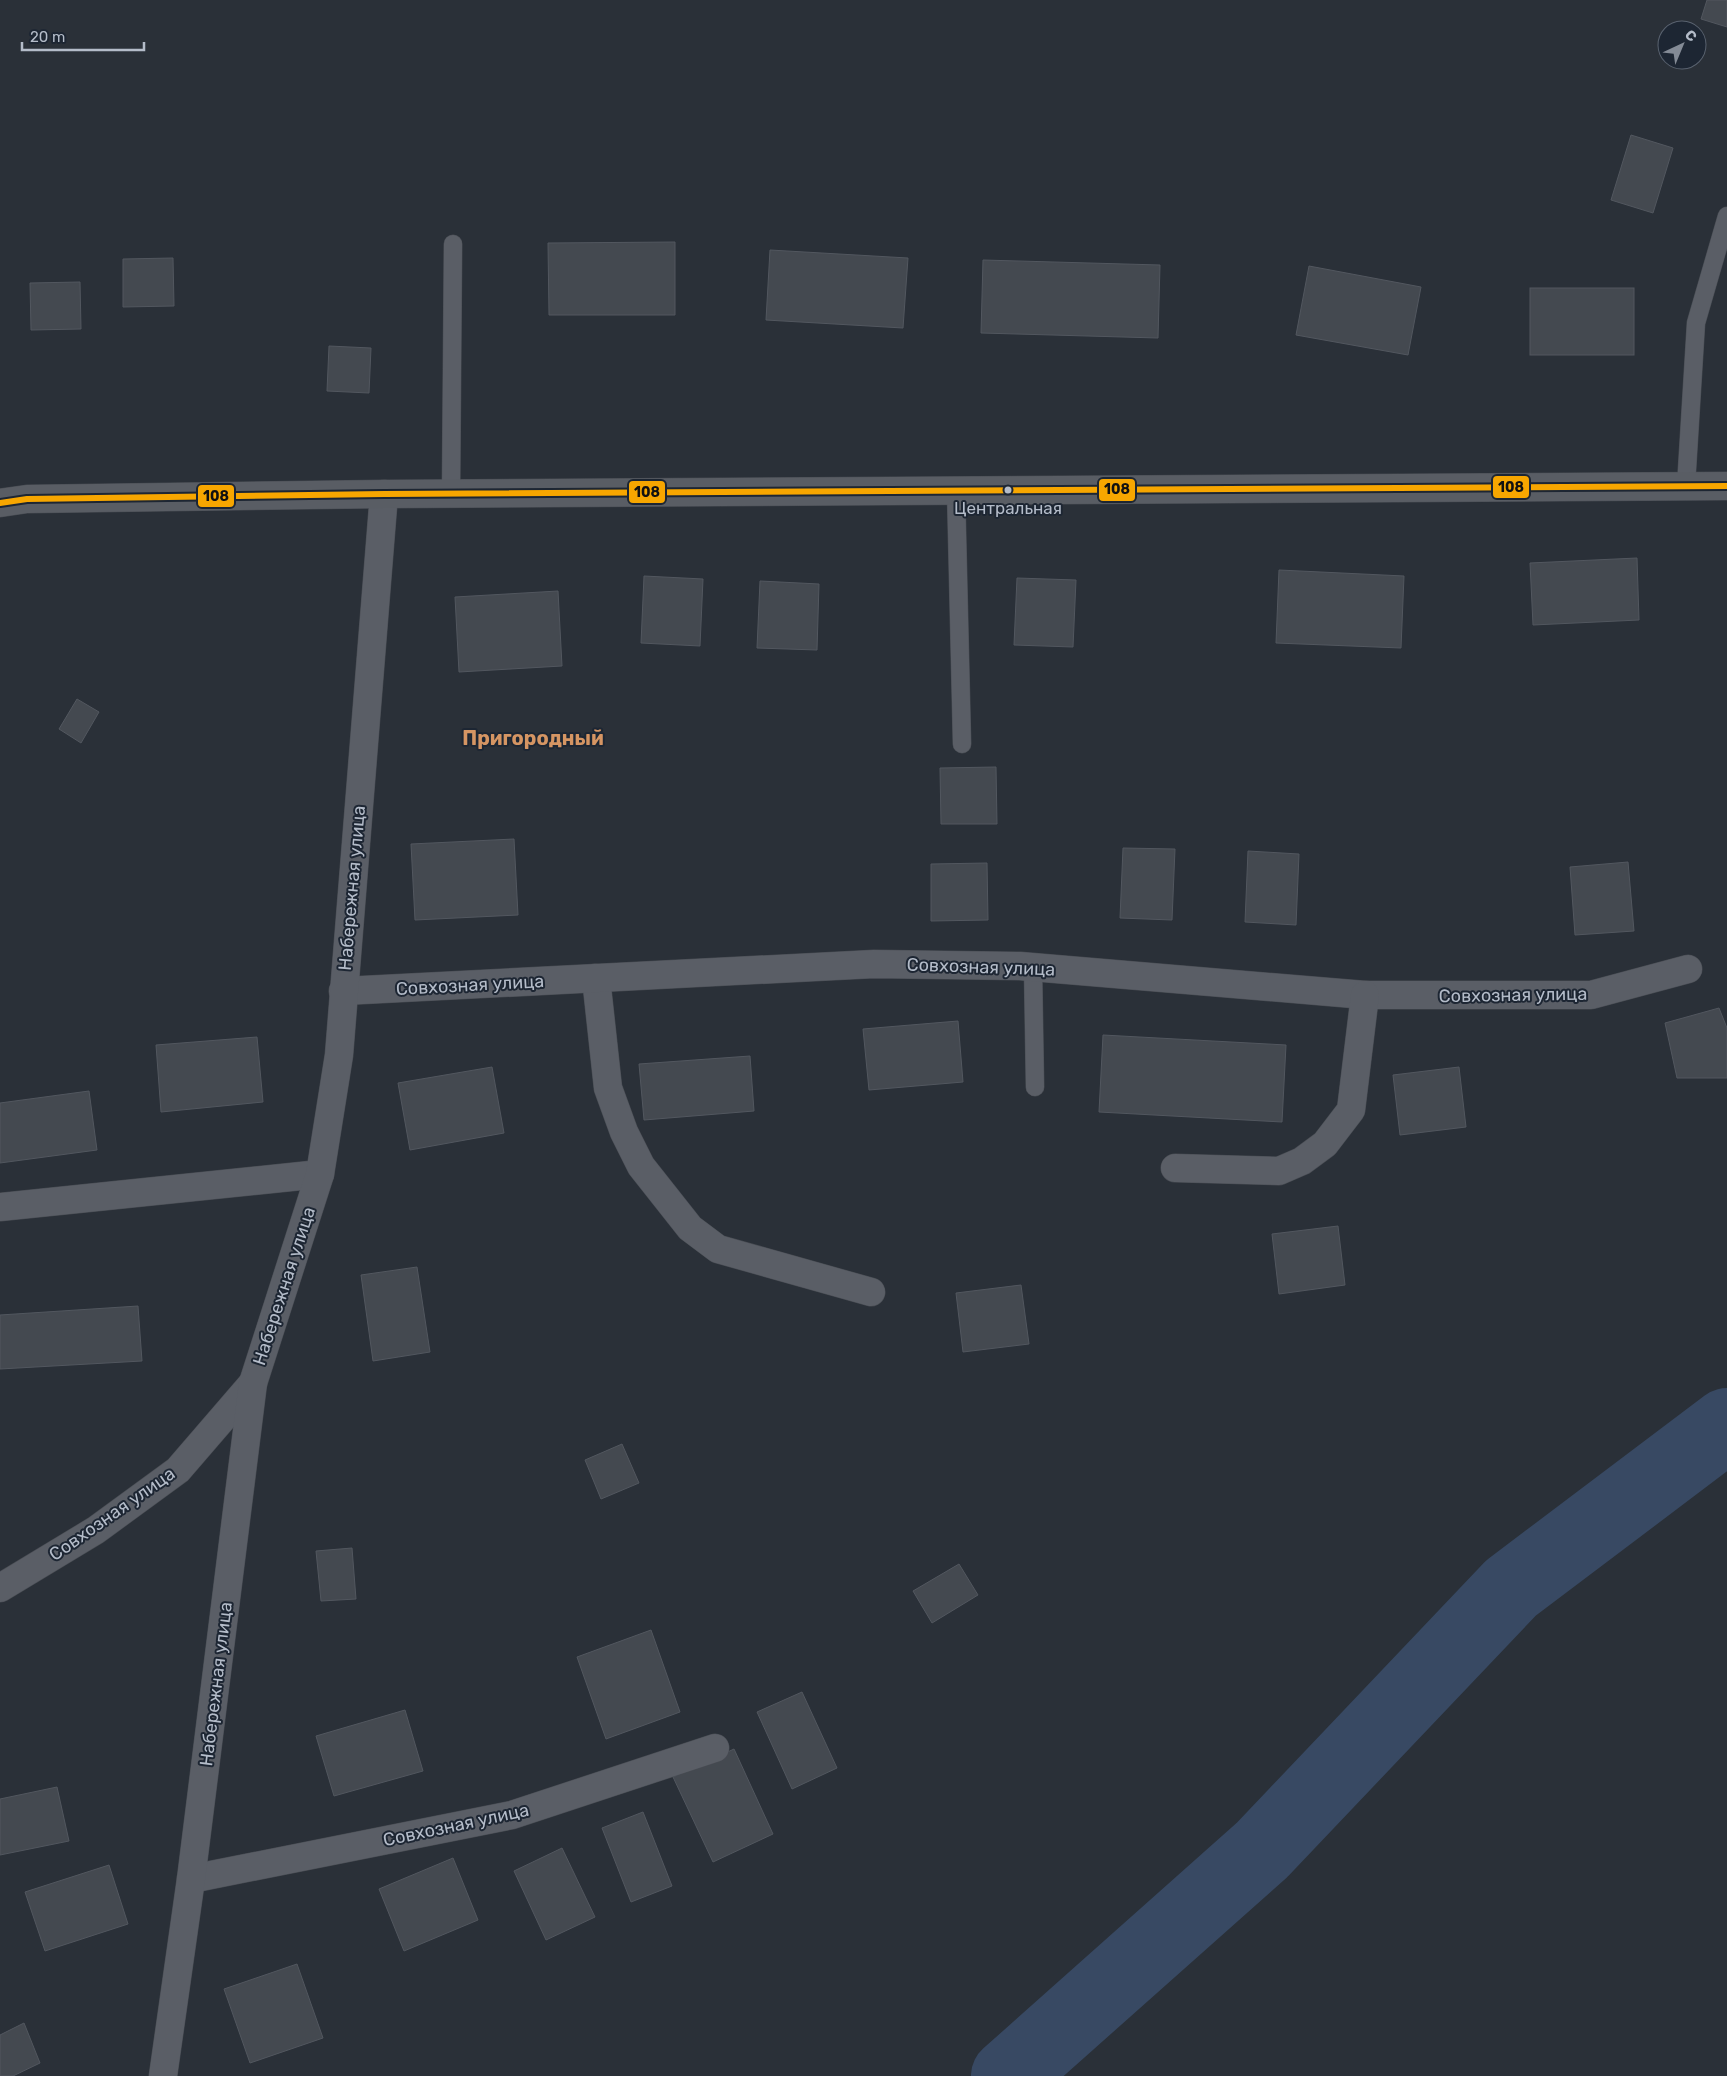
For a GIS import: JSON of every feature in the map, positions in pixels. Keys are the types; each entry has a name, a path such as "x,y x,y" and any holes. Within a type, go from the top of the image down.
{"street":[{"path":"0,503 27,499 384,494 1727,486"},
{"name":"Набережная улица","path":"163,2076 191,1879 253,1383 320,1174 339,1055 384,494"},
{"name":"Совхозная улица","path":"343,991 874,964 1033,967 1364,996 1591,995 1688,969"},
{"path":"596,978 608,1088 624,1132 641,1166 690,1228 718,1249 871,1292"},
{"path":"1175,1168 1279,1170 1302,1161 1325,1144 1351,1110 1364,996"},
{"path":"0,1207 320,1174"},
{"name":"Совхозная улица","path":"0,1588 96,1530 178,1470 253,1383"},
{"name":"Совхозная улица","path":"191,1879 512,1815 714,1748"}],"lane":[{"path":"1686,486 1696,324 1727,216"},
{"path":"451,494 453,244"},
{"path":"956,490 962,744"},
{"path":"1033,967 1035,1087"}],"building":[{"path":"1707,0 1727,0 1727,27 1701,19"},
{"path":"1631,135 1673,148 1653,213 1611,200"},
{"path":"675,242 675,315 549,315 548,243"},
{"path":"770,250 908,258 903,328 766,320"},
{"path":"173,258 174,306 123,307 123,259"},
{"path":"983,260 1160,265 1158,338 981,333"},
{"path":"1309,266 1421,287 1408,355 1296,335"},
{"path":"80,282 81,329 31,330 30,283"},
{"path":"1530,288 1634,288 1634,355 1530,355"},
{"path":"329,346 371,348 369,393 327,391"},
{"path":"1637,558 1639,620 1533,625 1530,563"},
{"path":"1279,570 1404,576 1401,648 1276,643"},
{"path":"644,576 703,579 700,646 641,643"},
{"path":"1017,578 1076,580 1073,647 1014,645"},
{"path":"760,581 819,584 817,650 757,648"},
{"path":"558,591 562,666 459,672 455,597"},
{"path":"77,699 99,712 81,743 59,729"},
{"path":"996,767 997,824 941,824 940,768"},
{"path":"514,839 518,915 415,920 411,844"},
{"path":"1123,848 1175,849 1172,920 1120,918"},
{"path":"1248,851 1299,854 1296,925 1245,922"},
{"path":"1628,862 1634,931 1575,935 1570,867"},
{"path":"987,863 988,920 931,921 931,864"},
{"path":"1719,1008 1727,1028 1727,1078 1677,1078 1665,1023"},
{"path":"958,1021 963,1082 869,1090 863,1029"},
{"path":"1103,1035 1286,1045 1282,1122 1099,1112"},
{"path":"257,1037 263,1102 161,1112 156,1045"},
{"path":"750,1056 754,1111 644,1120 639,1064"},
{"path":"492,1067 504,1133 410,1150 398,1083"},
{"path":"1459,1067 1466,1127 1400,1135 1393,1075"},
{"path":"89,1091 97,1150 0,1163 0,1103"},
{"path":"1338,1226 1345,1285 1279,1294 1272,1234"},
{"path":"417,1267 430,1352 373,1361 361,1275"},
{"path":"1021,1285 1029,1344 963,1352 956,1293"},
{"path":"138,1306 142,1361 0,1369 0,1315"},
{"path":"622,1444 639,1483 601,1499 585,1460"},
{"path":"352,1548 356,1599 321,1601 316,1551"},
{"path":"959,1564 978,1595 932,1623 913,1591"},
{"path":"651,1630 680,1712 606,1739 577,1657"},
{"path":"802,1692 837,1768 792,1789 757,1712"},
{"path":"405,1710 423,1771 334,1796 316,1736"},
{"path":"734,1749 773,1834 713,1862 673,1777"},
{"path":"57,1787 69,1841 0,1855 0,1799"},
{"path":"643,1812 672,1886 631,1902 602,1828"},
{"path":"562,1848 595,1917 546,1940 514,1871"},
{"path":"453,1858 478,1920 404,1951 379,1889"},
{"path":"109,1865 128,1924 45,1951 25,1892"},
{"path":"297,1964 323,2038 250,2063 224,1989"},
{"path":"24,2023 40,2063 13,2076 0,2076 0,2035"}],"waterway":[{"path":"1008,2076 1262,1850 1511,1588 1727,1425"}],"transit line":[{"name":"108","path":"0,503 27,499 384,494 1727,486"}],"place":[{"name":"Центральная","path":"1008,490"}],"district":[{"name":"Пригородный","path":"533,738"}]}
